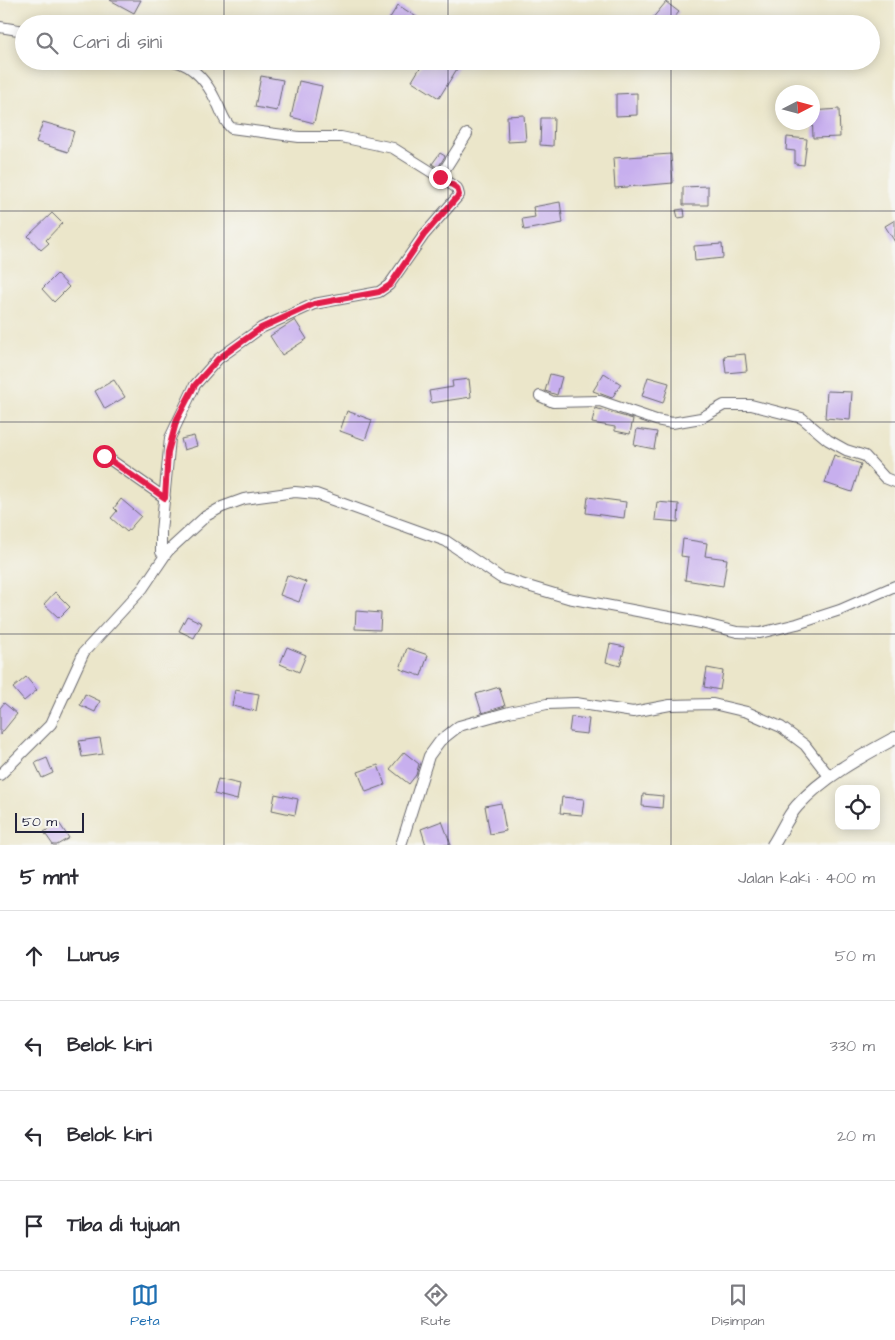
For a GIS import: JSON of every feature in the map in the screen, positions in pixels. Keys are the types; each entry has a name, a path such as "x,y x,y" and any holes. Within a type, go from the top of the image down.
{"main road":[{"path":"772,845 796,807 830,776 895,738"}],"street":[{"path":"0,28 15,30"},
{"path":"168,551 162,552 161,546 170,438 195,385 218,359 261,328 314,304 379,292 390,285 424,235 459,195 457,188 393,148 341,137 299,137 231,128 220,114 218,103 202,78 189,70"},
{"path":"440,177 467,134"},
{"path":"540,396 553,402 600,401 656,420 672,423 701,418 724,406 751,405 802,418 828,440 846,450 865,456 885,478 895,482"},
{"path":"104,456 165,498"},
{"path":"0,775 51,724 84,652 143,588 168,551 206,516 222,507 244,499 296,492 316,494 446,541 501,578 568,598 701,623 737,632 760,633 797,624 840,610 895,586"},
{"path":"401,845 429,756 440,741 459,726 547,704 576,702 633,712 670,705 713,704 747,712 781,727 805,745 830,776"}],"building":[{"path":"110,0 141,0 134,13"},
{"path":"666,2 679,12 676,15 655,15"},
{"path":"398,5 413,15 392,15"},
{"path":"419,70 456,70 439,98 412,81"},
{"path":"261,76 283,80 277,111 255,107"},
{"path":"299,81 322,86 314,123 291,117"},
{"path":"637,93 637,115 616,116 616,94"},
{"path":"839,109 840,137 813,138 813,130 820,130 820,110"},
{"path":"524,115 526,141 508,142 507,116"},
{"path":"541,118 554,118 553,146 540,145"},
{"path":"43,122 74,131 68,152 36,142"},
{"path":"787,137 807,139 804,165 795,164 795,151 786,150"},
{"path":"440,153 445,156 438,168 432,164"},
{"path":"671,154 673,183 615,188 613,158"},
{"path":"708,186 708,205 683,205 683,187"},
{"path":"560,202 563,223 524,230 522,219 535,217 533,207"},
{"path":"684,209 685,217 678,218 676,210"},
{"path":"52,213 62,223 46,240 49,243 41,250 28,236"},
{"path":"895,220 895,242 885,226"},
{"path":"722,244 723,258 695,261 694,246"},
{"path":"57,274 69,287 54,302 42,289"},
{"path":"295,320 307,339 282,355 270,336"},
{"path":"745,354 747,371 726,373 724,356"},
{"path":"604,373 621,384 612,398 593,391"},
{"path":"550,374 562,377 557,395 545,391"},
{"path":"648,377 669,383 663,403 642,396"},
{"path":"469,379 471,397 431,403 429,391 453,387 452,381"},
{"path":"114,380 125,397 105,409 95,391"},
{"path":"827,391 852,392 850,420 825,418"},
{"path":"595,408 633,419 630,434 615,431 615,427 592,423"},
{"path":"347,411 372,420 365,440 340,431"},
{"path":"637,429 657,432 654,449 634,445"},
{"path":"194,436 197,446 184,450 181,439"},
{"path":"834,455 861,464 852,492 825,483"},
{"path":"588,497 626,502 624,518 586,513"},
{"path":"121,499 141,516 127,532 111,518 117,511 114,508"},
{"path":"657,502 679,504 678,522 655,520"},
{"path":"683,539 707,543 705,556 727,559 723,586 685,580 688,557 681,556"},
{"path":"287,575 306,582 299,602 280,595"},
{"path":"55,592 70,607 59,618 44,604"},
{"path":"356,611 381,613 380,630 355,629"},
{"path":"187,616 202,623 194,638 179,631"},
{"path":"610,644 625,647 620,666 606,662"},
{"path":"287,647 306,655 299,672 280,664"},
{"path":"407,648 428,655 421,676 400,669"},
{"path":"707,668 723,671 720,690 704,687"},
{"path":"26,677 37,690 24,701 13,688"},
{"path":"499,687 505,706 482,713 476,694"},
{"path":"235,690 259,694 256,711 232,706"},
{"path":"85,694 100,701 95,712 80,705"},
{"path":"4,703 17,714 0,735 0,708"},
{"path":"571,717 589,719 587,734 569,732"},
{"path":"100,738 103,754 82,757 79,741"},
{"path":"404,752 419,764 416,775 409,784 390,769"},
{"path":"47,758 53,773 42,778 35,763"},
{"path":"378,765 385,785 366,792 358,772"},
{"path":"218,779 240,784 237,800 214,794"},
{"path":"275,794 298,799 295,815 272,810"},
{"path":"643,794 663,796 662,808 642,806"},
{"path":"562,797 584,799 582,815 560,813"},
{"path":"501,803 506,831 490,834 485,806"},
{"path":"442,821 451,845 426,845 421,829"},
{"path":"59,823 69,838 57,845 53,845 44,832"}],"route":[{"path":"104,456 165,498 170,438 177,419 195,385 218,359 261,328 314,304 379,292 390,285 424,235 459,195 457,188 440,177"}]}
